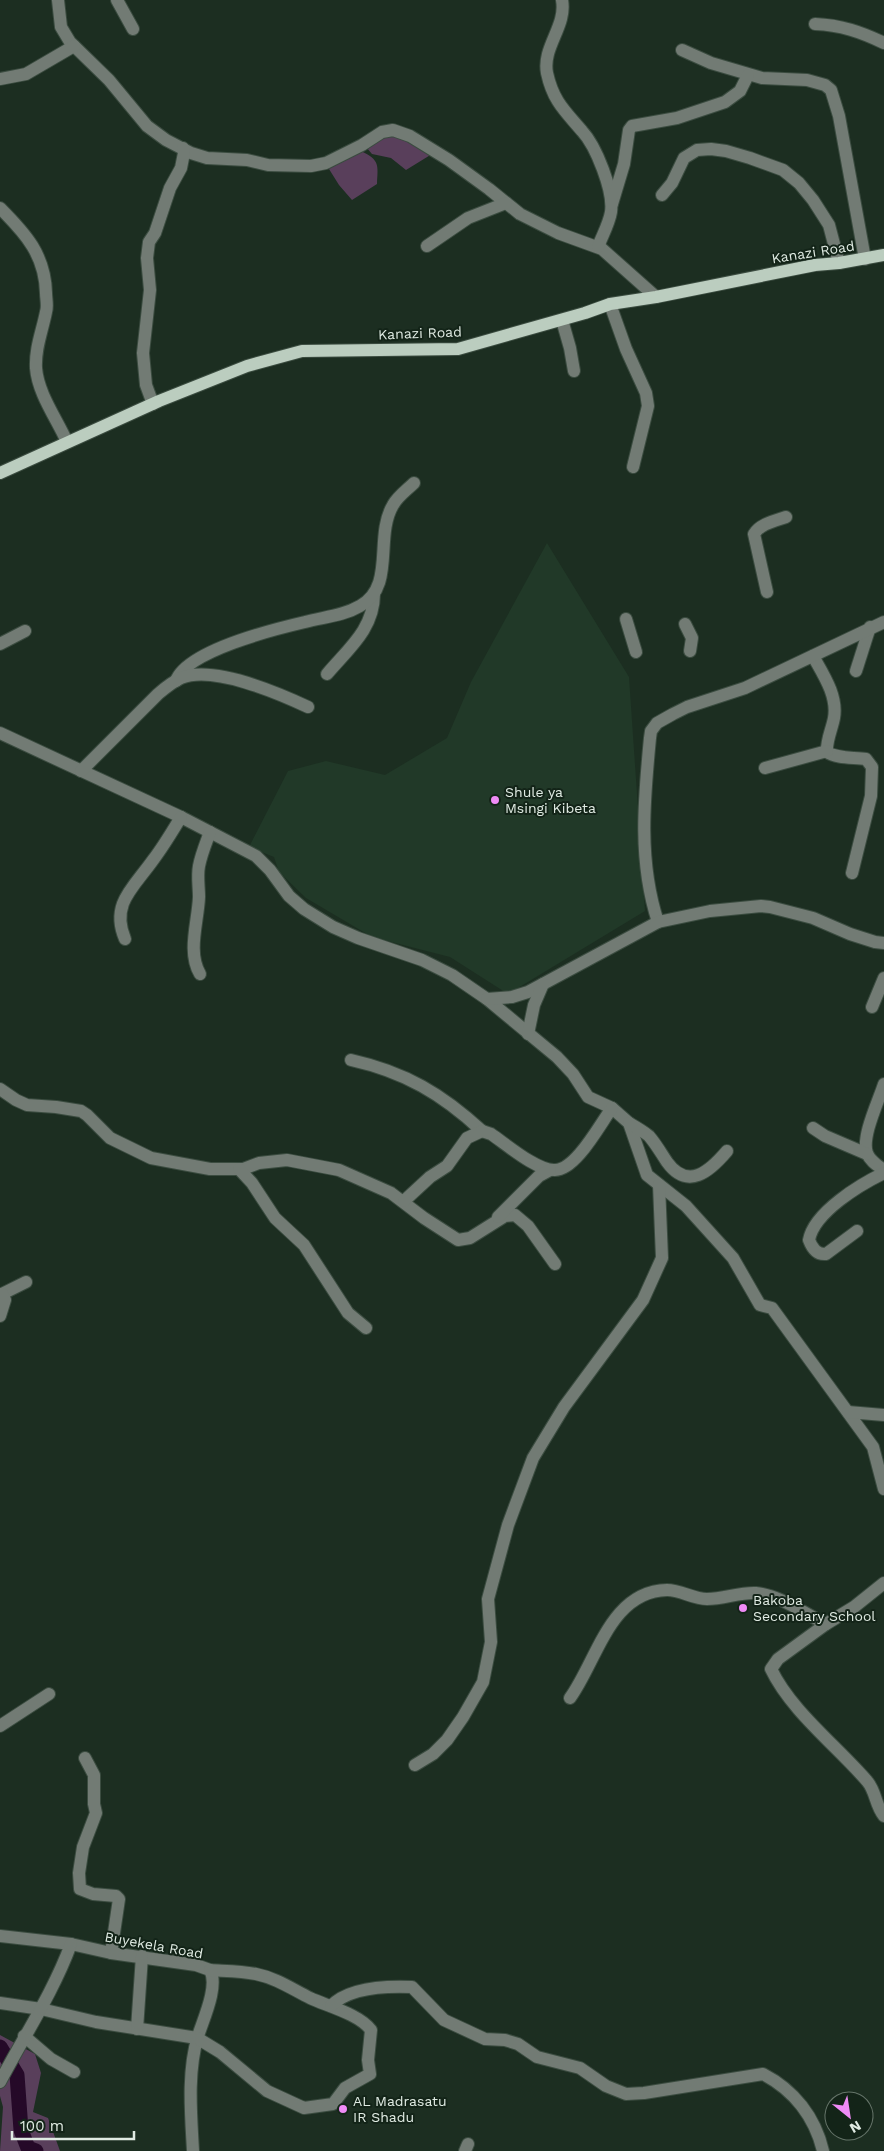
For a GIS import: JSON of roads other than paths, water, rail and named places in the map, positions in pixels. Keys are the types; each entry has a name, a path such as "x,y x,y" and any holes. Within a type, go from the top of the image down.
{"main road":[{"name":"Kanazi Road","path":"0,473 153,404 247,366 302,351 458,348 562,320 610,304 656,297 815,265 884,255"}],"street":[{"path":"58,0 61,27 74,46 109,80 147,126 166,140 207,158 247,160 268,165 311,166 326,163 382,132 393,130 410,136 448,160 520,214 598,248 656,297"},
{"path":"117,0 133,29"},
{"path":"562,0 564,11 551,46 547,72 561,108 582,131 594,149 606,179 612,205"},
{"path":"816,24 852,29 884,43"},
{"path":"0,79 26,74 74,46"},
{"path":"682,50 711,63 748,75 762,78 808,80 825,84 831,90 839,116 865,259"},
{"path":"598,248 608,224 624,164 629,130 632,126 694,114 725,102 740,91 748,75"},
{"path":"153,404 146,385 143,360 150,290 147,258 149,242 155,233 170,188 181,168 183,148"},
{"path":"662,195 672,183 684,158 697,150 726,151 783,170 799,183 813,200 829,225 839,263"},
{"path":"427,246 468,218 506,203"},
{"path":"0,208 20,228 37,251 46,284 47,310 36,346 36,370 44,398 58,421 67,442"},
{"path":"610,304 626,350 646,393 648,406 633,467"},
{"path":"562,320 574,371"},
{"path":"327,674 362,634 374,608 374,594 380,580 387,518 393,504 414,483"},
{"path":"767,592 754,534 756,530 765,524 786,518"},
{"path":"176,681 179,673 187,667 225,646 265,633 345,613 362,605 374,594"},
{"path":"626,619 636,652"},
{"path":"658,922 648,887 644,848 647,768 651,731 662,719 687,707 745,688 884,622"},
{"path":"685,624 692,638 690,650"},
{"path":"856,671 870,627"},
{"path":"0,644 25,631"},
{"path":"813,656 829,687 834,702 834,718 827,751"},
{"path":"81,771 158,694 176,681 194,676 211,676 269,689 308,707"},
{"path":"0,733 242,848 262,861 289,896 321,920 358,938 437,967 487,999 565,1065 588,1097 612,1108 629,1123 649,1136 668,1164 682,1176 692,1177 703,1173 727,1151"},
{"path":"765,768 827,751"},
{"path":"827,751 829,754 866,759 872,767 869,806 852,872"},
{"path":"125,939 119,926 124,899 154,860 180,817"},
{"path":"200,974 194,962 199,897 198,874 199,865 210,832"},
{"path":"487,999 512,997 543,984 658,922 710,912 761,906 814,918 866,939 884,943"},
{"path":"872,1007 884,978"},
{"path":"528,1034 534,1005 543,984"},
{"path":"351,1060 382,1067 413,1080 457,1108 482,1131 491,1134 529,1160 550,1170"},
{"path":"867,1154 866,1141 884,1084"},
{"path":"0,1089 16,1100 27,1104 81,1111 110,1138 151,1158 210,1169 239,1169 276,1160 300,1162 339,1170 382,1188 404,1201 424,1218 458,1240 470,1238 493,1222 540,1176 550,1170 562,1169 573,1162 612,1108"},
{"path":"629,1123 647,1175 686,1206 733,1258 760,1305 772,1308 873,1448 884,1489"},
{"path":"813,1128 825,1136 867,1154 884,1171 839,1201 815,1225 809,1240 816,1251 826,1254 857,1231"},
{"path":"404,1201 430,1177 447,1166 467,1138 482,1131"},
{"path":"239,1169 252,1182 274,1218 304,1245 348,1313 366,1328"},
{"path":"415,1765 433,1754 447,1740 463,1717 482,1682 491,1642 488,1599 508,1525 533,1458 564,1407 643,1300 662,1258 659,1185"},
{"path":"493,1222 511,1214 521,1218 555,1264"},
{"path":"0,1316 5,1300 1,1295 26,1282"},
{"path":"848,1412 884,1415"},
{"path":"884,1584 854,1607 778,1658 771,1669 805,1715 870,1785 884,1816"},
{"path":"570,1698 605,1634 618,1615 625,1607 650,1592 677,1591 698,1599 757,1593 785,1603 826,1624"},
{"path":"0,1726 49,1694"},
{"path":"85,1758 94,1775 94,1804 96,1813 83,1847 79,1873 80,1888 93,1894 116,1896 119,1899 111,1953"},
{"name":"Buyekela Road","path":"0,1936 71,1944 111,1953 196,1965 210,1970 214,1978 197,2038 192,2082 193,2151"},
{"path":"0,2082 22,2039 42,2009 71,1944"},
{"path":"137,2029 142,1956"},
{"path":"0,2003 42,2009 74,2018 197,2038 220,2052 267,2091 304,2108 330,2105 335,2102 344,2088 366,2077 370,2072 368,2060 370,2029 363,2023 331,2006 266,1977 242,1972 210,1970"},
{"path":"331,2006 337,1999 353,1992 412,1988 444,2020 485,2039 505,2040 518,2044 538,2057 580,2068 606,2086 626,2094 644,2094 763,2074 779,2084 810,2115 820,2138 823,2151"},
{"path":"22,2039 37,2045 51,2059 74,2072"}],"waterway":[{"path":"0,2047 17,2075 21,2130 28,2148 36,2151"}],"place":[{"name":"Shule ya Msingi Kibeta","path":"495,800"},
{"name":"Bakoba Secondary School","path":"743,1608"},
{"name":"AL Madrasatu IR Shadu","path":"343,2109"}]}
